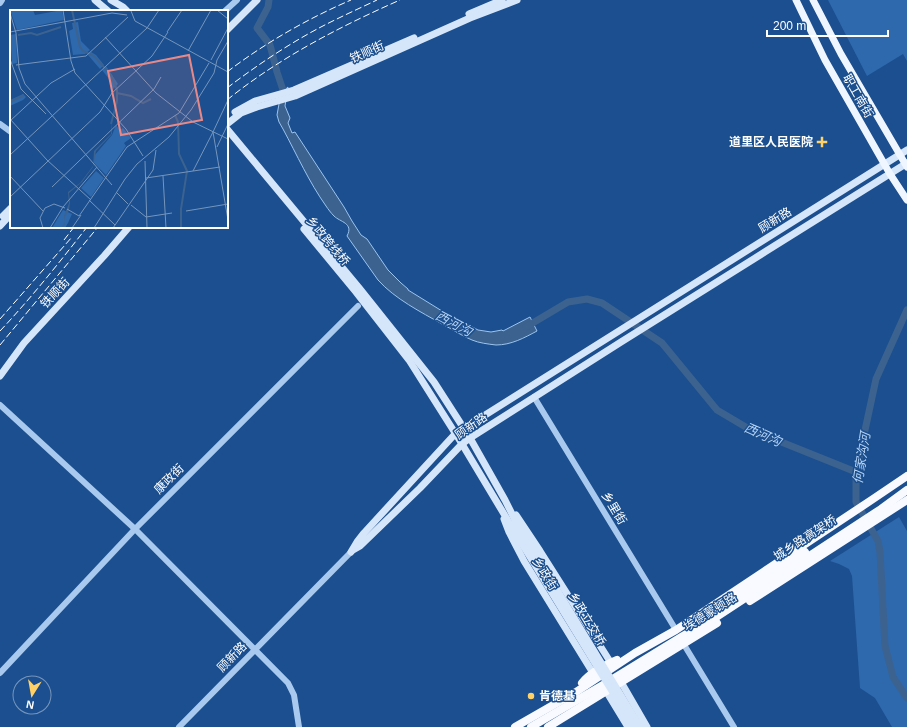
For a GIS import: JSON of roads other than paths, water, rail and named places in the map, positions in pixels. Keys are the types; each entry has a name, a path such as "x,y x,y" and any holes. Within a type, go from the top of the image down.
{"highway":[{"name":"埃德蒙顿路","path":"515,727 576,692 635,653 676,630 907,476"},
{"name":"城乡路高架桥","path":"717,613 907,484"},
{"name":"城乡路高架桥","path":"717,613 881,509 907,490"},
{"name":"埃德蒙顿路","path":"531,727 605,688 683,640 712,626 907,500"},
{"name":"埃德蒙顿路","path":"676,630 717,613"},
{"name":"埃德蒙顿路","path":"605,688 621,682 683,640 717,613"},
{"path":"576,692 584,681 593,673 611,662 635,653"},
{"path":"545,726 605,688"}],"main road":[{"path":"95,0 100,10"},
{"path":"95,0 107,10"},
{"path":"107,0 117,10"},
{"path":"111,0 126,10"},
{"path":"228,25 252,0"},
{"path":"228,29 257,0"},
{"name":"铁顺街","path":"294,93 502,0"},
{"name":"铁顺街","path":"228,117 238,109 294,93 470,18 517,0"},
{"name":"职工南街","path":"796,0 826,60 890,174 907,200"},
{"name":"职工南街","path":"813,0 841,54 907,165"},
{"name":"铁顺街","path":"228,123 256,104"},
{"path":"228,130 350,277 412,359"},
{"name":"乡政跨线桥","path":"228,137 412,359"},
{"name":"顾新路","path":"351,552 364,533 455,434 907,150"},
{"name":"顾新路","path":"351,552 360,546 420,488 462,444 470,438 621,342 890,174 907,165"},
{"path":"0,220 10,209"},
{"path":"0,226 10,215"},
{"name":"铁顺街","path":"0,368 20,340 101,254 123,228"},
{"name":"铁顺街","path":"0,376 24,343 128,228"},
{"name":"乡政街","path":"412,359 434,382 464,428 513,523"},
{"name":"乡政街","path":"412,359 455,434 501,501 540,551 611,662"},
{"name":"乡政街","path":"501,501 508,532 524,561 593,673"},
{"name":"乡政立交桥","path":"513,523 634,727"},
{"name":"乡政立交桥","path":"513,523 640,727"},
{"path":"621,682 647,727"},
{"path":"605,688 628,727"}],"street":[{"path":"226,10 237,0"},
{"path":"0,124 10,131"},
{"name":"康政街","path":"0,673 135,529 358,306"},
{"name":"乡里街","path":"534,397 676,630"},
{"path":"0,405 135,529 288,683 294,695 299,727"},
{"name":"顾新路","path":"179,727 351,552"},
{"path":"683,640 734,727"}],"water":[{"path":"288,87 285,106 290,118 288,123 292,133 295,132 361,235 367,239 388,270 408,290 442,311 478,330 491,332 503,331 530,317 537,331 522,339 507,344 496,345 478,342 464,337 417,310 385,287 378,280 347,236 349,232 348,226 334,216 320,197 279,122 277,115 281,93"}],"waterway":[{"name":"西河沟","path":"269,0 268,7 257,28 270,45 283,90 282,98"},
{"name":"西河沟","path":"526,327 568,302 587,299 602,303 662,343 717,410 749,429 856,472"},
{"name":"何家沟河","path":"907,310 876,379 856,472 856,502 878,541 880,552 885,646 893,677 907,698"}],"railway":[{"path":"228,71 256,51 287,32 318,15 351,0"},
{"path":"228,87 295,41 326,24 377,0"},
{"path":"228,99 267,70 310,44 400,0"},
{"path":"64,240 73,228"},
{"path":"0,331 45,280 86,228"},
{"path":"0,345 97,228"},
{"path":"0,319 72,237"}],"place":[{"name":"道里区人民医院","path":"822,142"},
{"name":"肯德基","path":"531,696"}]}
